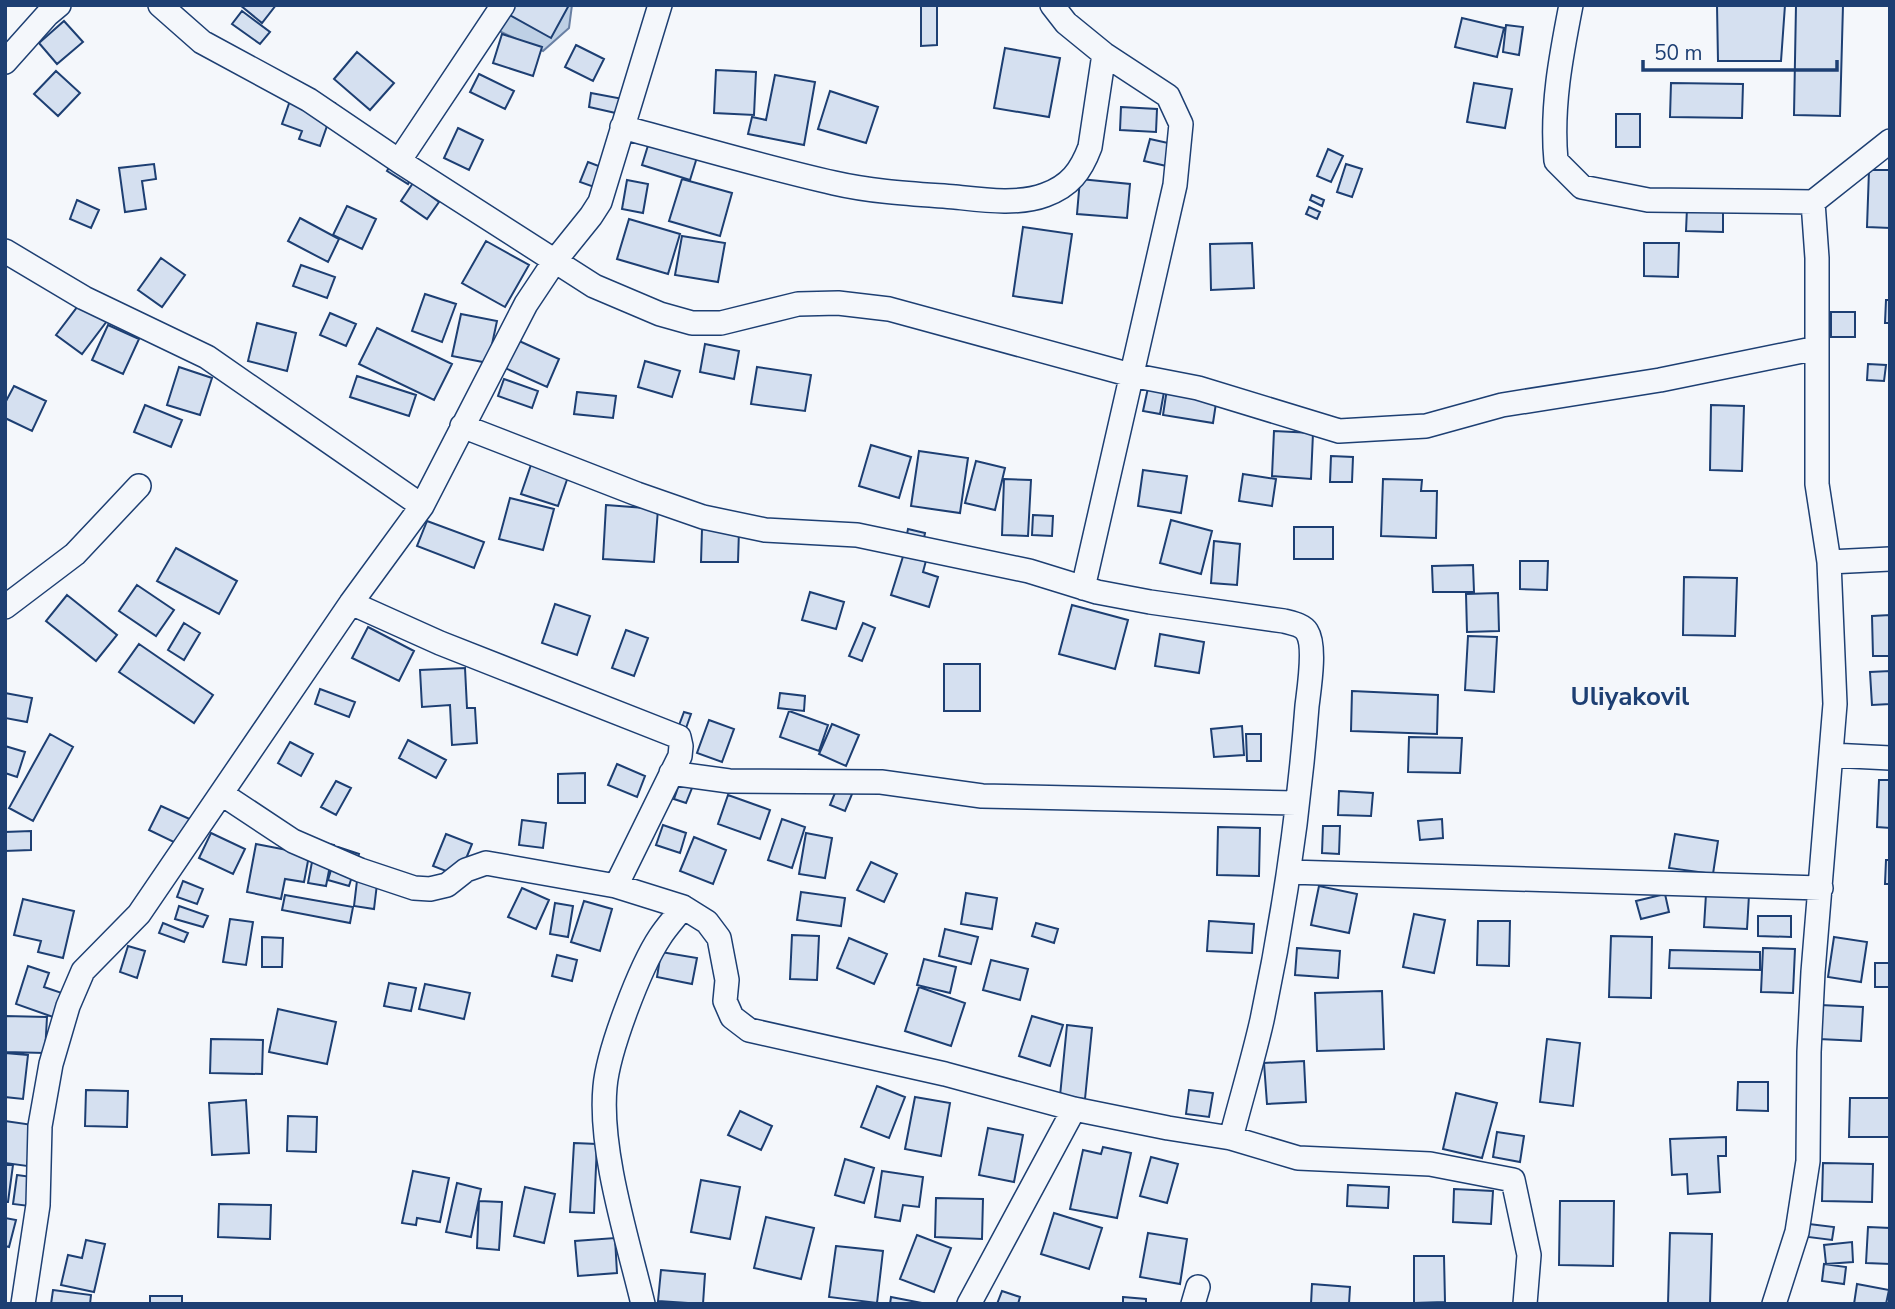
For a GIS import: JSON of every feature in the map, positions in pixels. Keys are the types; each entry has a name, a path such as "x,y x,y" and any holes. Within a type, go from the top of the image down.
{"street":[{"path":"5,62 59,5"},
{"path":"160,5 202,42 309,100 400,162 594,286 627,302 692,323 721,323 798,304 838,303 889,309 1132,375 1198,388 1339,432 1426,426 1502,405 1660,380 1817,348"},
{"path":"400,162 503,5"},
{"path":"23,1304 38,1205 40,1126 51,1064 68,1006 83,971 139,914 351,603 422,506 526,304 600,202 660,5"},
{"path":"1052,5 1066,23 1104,54 1168,96 1181,124 1175,185 1083,588"},
{"path":"1572,5 1562,55 1553,131 1556,161 1582,187 1648,200 1813,202 1890,141"},
{"path":"622,127 835,184 979,200 1028,200 1042,197 1069,183 1085,161 1090,147 1104,54"},
{"path":"1774,1304 1797,1232 1808,1161 1809,1052 1835,704 1829,562 1817,484 1817,258 1813,202"},
{"path":"5,251 84,298 207,358 422,506"},
{"path":"463,426 703,517 765,530 857,536 1029,571 1083,588 1150,602 1284,621 1299,625 1307,631 1311,644 1311,666 1289,872 1261,1021 1231,1138"},
{"path":"5,607 75,554 139,486"},
{"path":"1829,562 1890,559"},
{"path":"351,603 453,649 679,737 680,756 616,886"},
{"path":"1831,755 1890,758"},
{"path":"671,773 729,781 881,782 982,796 1296,803"},
{"path":"222,794 293,841 360,870 414,888 430,889 447,885 466,870 486,863 505,864 616,886 683,907 707,922 719,938 727,980 726,1001 732,1017 749,1030 945,1074 1074,1108 1231,1138 1298,1158 1430,1164 1513,1180 1529,1255 1525,1304"},
{"path":"1289,872 1821,888"},
{"path":"643,1304 613,1173 606,1133 605,1087 613,1053 642,972 660,937 683,907"},
{"path":"969,1304 1074,1108"}],"water":[{"path":"516,5 572,5 569,28 543,51 499,31"}],"building":[{"path":"240,5 276,5 262,23"},
{"path":"513,5 569,5 551,38 508,14"},
{"path":"921,5 937,5 937,45 921,46"},
{"path":"1717,5 1785,5 1781,61 1718,61"},
{"path":"1796,5 1843,5 1840,116 1794,115"},
{"path":"242,11 270,32 260,44 232,24"},
{"path":"1462,18 1504,28 1497,57 1455,47"},
{"path":"64,21 83,42 57,64 39,43"},
{"path":"1506,25 1523,27 1519,55 1503,52"},
{"path":"502,34 542,47 533,76 493,63"},
{"path":"576,45 604,59 593,81 565,67"},
{"path":"1005,48 1060,58 1049,117 994,108"},
{"path":"357,52 394,83 370,110 334,79"},
{"path":"716,70 756,72 754,115 714,113"},
{"path":"56,71 80,93 58,116 34,94"},
{"path":"479,74 514,91 505,109 470,92"},
{"path":"775,75 815,82 804,145 748,134 752,117 766,120"},
{"path":"1474,83 1512,89 1505,128 1467,122"},
{"path":"1671,83 1743,84 1742,118 1670,117"},
{"path":"294,89 335,103 320,146 299,139 302,131 282,124"},
{"path":"830,91 878,107 866,143 818,129"},
{"path":"591,93 623,99 620,114 589,107"},
{"path":"1121,107 1157,109 1156,132 1120,130"},
{"path":"1616,114 1640,114 1640,147 1616,147"},
{"path":"654,126 702,141 690,180 642,165"},
{"path":"458,128 483,140 469,170 444,158"},
{"path":"1150,139 1177,145 1171,167 1144,161"},
{"path":"1328,149 1343,156 1331,182 1317,176"},
{"path":"398,153 419,166 408,184 387,171"},
{"path":"588,162 604,168 597,188 580,182"},
{"path":"154,164 156,179 142,181 146,209 125,212 119,168"},
{"path":"1346,164 1362,169 1352,197 1337,192"},
{"path":"1869,170 1890,170 1890,228 1867,227"},
{"path":"682,179 732,193 720,236 669,221"},
{"path":"1080,179 1130,184 1127,218 1077,214"},
{"path":"627,180 648,184 643,213 622,209"},
{"path":"413,183 439,202 427,219 401,201"},
{"path":"1312,195 1324,200 1322,206 1310,200"},
{"path":"77,200 99,210 91,228 70,219"},
{"path":"347,206 376,219 362,249 333,235"},
{"path":"1309,207 1320,212 1317,219 1306,214"},
{"path":"1687,208 1723,209 1723,232 1686,231"},
{"path":"300,218 339,239 328,262 288,241"},
{"path":"629,219 680,234 668,274 617,259"},
{"path":"1023,227 1072,234 1062,303 1013,296"},
{"path":"682,236 725,243 718,282 675,275"},
{"path":"486,241 529,265 505,307 462,283"},
{"path":"1252,243 1254,288 1211,290 1210,244"},
{"path":"1644,243 1679,243 1678,277 1644,276"},
{"path":"161,258 185,275 162,307 138,290"},
{"path":"301,265 335,277 327,298 293,286"},
{"path":"425,294 456,304 442,342 412,331"},
{"path":"1886,300 1890,300 1890,323 1885,323"},
{"path":"81,302 107,321 82,354 56,335"},
{"path":"1831,312 1855,312 1855,337 1831,337"},
{"path":"330,313 356,324 346,346 320,335"},
{"path":"461,314 497,321 488,363 452,356"},
{"path":"257,323 296,333 287,371 248,361"},
{"path":"108,325 139,339 123,374 92,360"},
{"path":"377,328 452,364 434,400 359,364"},
{"path":"517,340 559,359 547,387 505,368"},
{"path":"705,344 739,351 734,379 700,372"},
{"path":"645,361 680,371 672,397 638,387"},
{"path":"1868,364 1886,365 1884,381 1867,380"},
{"path":"179,367 212,378 200,415 167,405"},
{"path":"757,367 811,375 805,411 751,404"},
{"path":"357,376 416,395 409,416 350,397"},
{"path":"504,379 538,391 532,408 498,396"},
{"path":"1168,382 1218,390 1213,423 1163,415"},
{"path":"14,386 46,401 32,431 5,418 5,403"},
{"path":"1148,388 1164,392 1160,414 1143,411"},
{"path":"577,392 616,396 613,418 574,414"},
{"path":"145,405 182,420 171,447 134,432"},
{"path":"1711,405 1744,406 1742,471 1710,470"},
{"path":"1274,431 1313,433 1311,479 1272,476"},
{"path":"871,445 911,457 899,498 859,486"},
{"path":"919,451 968,458 960,513 911,506"},
{"path":"534,456 571,468 558,506 521,494"},
{"path":"1331,456 1353,457 1352,482 1330,482"},
{"path":"976,461 1005,468 995,510 965,503"},
{"path":"1143,470 1187,476 1181,513 1138,506"},
{"path":"1243,474 1276,479 1272,506 1239,501"},
{"path":"1004,479 1031,480 1028,536 1002,535"},
{"path":"1383,479 1422,480 1421,491 1437,491 1436,538 1381,536"},
{"path":"510,498 554,509 543,550 499,539"},
{"path":"606,505 658,509 654,562 603,559"},
{"path":"1033,515 1053,516 1052,536 1032,535"},
{"path":"1171,520 1212,531 1201,574 1160,563"},
{"path":"427,521 484,542 474,568 417,546"},
{"path":"1294,527 1333,527 1333,559 1294,559"},
{"path":"702,529 739,530 738,562 701,562"},
{"path":"908,529 925,533 922,548 905,544"},
{"path":"1214,541 1240,544 1237,585 1211,583"},
{"path":"906,547 928,553 923,572 938,577 929,607 891,595"},
{"path":"176,548 237,581 219,614 157,581"},
{"path":"1520,561 1548,561 1547,590 1520,589"},
{"path":"1473,565 1474,592 1433,592 1432,566"},
{"path":"1684,577 1737,578 1735,636 1683,635"},
{"path":"137,585 174,610 156,636 119,611"},
{"path":"810,592 844,602 836,629 802,620"},
{"path":"1498,593 1499,631 1467,632 1466,594"},
{"path":"67,595 117,635 96,661 46,621"},
{"path":"555,604 590,616 577,655 542,643"},
{"path":"1072,605 1128,620 1115,669 1059,654"},
{"path":"1890,615 1890,656 1873,656 1872,616"},
{"path":"184,623 200,633 184,660 168,650"},
{"path":"863,623 875,628 862,661 849,656"},
{"path":"368,627 414,651 399,681 352,658"},
{"path":"626,630 648,638 634,676 612,668"},
{"path":"1160,634 1204,642 1199,673 1155,666"},
{"path":"1468,636 1497,637 1494,692 1465,690"},
{"path":"139,644 213,695 194,723 119,672"},
{"path":"944,664 980,664 980,711 944,711"},
{"path":"465,668 467,708 475,708 477,743 452,745 450,705 422,707 420,670"},
{"path":"1890,671 1890,704 1872,705 1870,672"},
{"path":"320,689 355,702 349,717 315,704"},
{"path":"1352,691 1438,695 1437,734 1351,731"},
{"path":"5,693 32,698 27,722 5,718"},
{"path":"780,693 805,696 804,711 778,708"},
{"path":"789,711 828,725 819,751 780,737"},
{"path":"684,712 691,714 685,731 678,728"},
{"path":"709,720 734,729 722,762 697,753"},
{"path":"832,724 859,735 846,766 819,754"},
{"path":"1242,726 1244,755 1214,757 1211,729"},
{"path":"50,734 73,747 33,821 9,808"},
{"path":"1246,734 1261,734 1261,761 1247,761"},
{"path":"1409,737 1462,738 1460,773 1408,772"},
{"path":"408,740 446,760 436,778 399,758"},
{"path":"290,742 313,754 301,776 278,763"},
{"path":"5,746 25,752 17,777 5,773"},
{"path":"617,764 645,776 637,797 608,785"},
{"path":"585,773 585,803 558,803 558,774"},
{"path":"683,773 696,778 686,803 674,799"},
{"path":"842,776 857,782 845,811 830,805"},
{"path":"1879,780 1890,780 1890,828 1877,827"},
{"path":"336,781 351,788 336,815 321,807"},
{"path":"1339,791 1373,793 1371,816 1338,815"},
{"path":"728,795 770,810 760,839 718,824"},
{"path":"161,806 194,821 182,846 149,830"},
{"path":"782,819 805,827 792,868 768,860"},
{"path":"1442,819 1443,838 1420,840 1418,821"},
{"path":"522,820 546,823 543,848 519,845"},
{"path":"663,825 686,833 680,853 656,845"},
{"path":"1323,826 1340,826 1339,854 1322,853"},
{"path":"1218,827 1260,828 1259,876 1217,875"},
{"path":"31,831 31,850 5,851 5,832"},
{"path":"211,833 245,849 233,874 199,858"},
{"path":"806,833 832,838 825,878 799,874"},
{"path":"446,834 472,844 459,876 433,866"},
{"path":"1675,834 1718,841 1713,874 1669,868"},
{"path":"694,837 726,850 713,884 680,871"},
{"path":"316,841 334,845 326,886 308,883"},
{"path":"256,844 287,850 311,845 304,882 285,879 281,899 247,892"},
{"path":"338,847 359,854 349,886 328,880"},
{"path":"1886,860 1890,860 1890,884 1885,884"},
{"path":"871,862 897,874 884,902 857,890"},
{"path":"359,864 379,867 374,909 354,906"},
{"path":"183,881 203,889 197,904 177,897"},
{"path":"1319,886 1357,894 1349,933 1311,925"},
{"path":"522,888 549,900 536,929 508,917"},
{"path":"801,892 845,898 841,926 797,920"},
{"path":"966,893 997,898 992,929 961,924"},
{"path":"1665,894 1669,912 1641,919 1636,901"},
{"path":"1706,894 1749,895 1747,929 1704,927"},
{"path":"285,895 353,907 350,923 282,910"},
{"path":"23,899 74,911 63,958 38,952 41,941 14,935"},
{"path":"584,901 612,909 600,951 571,942"},
{"path":"555,903 573,906 568,937 550,934"},
{"path":"179,906 208,916 203,927 175,919"},
{"path":"1414,914 1445,920 1434,973 1403,967"},
{"path":"1758,916 1791,916 1791,937 1758,936"},
{"path":"230,919 253,922 246,965 223,962"},
{"path":"1209,921 1254,924 1252,953 1207,951"},
{"path":"1478,921 1510,921 1509,966 1477,965"},
{"path":"163,923 188,933 184,942 159,933"},
{"path":"1036,923 1058,929 1054,943 1032,936"},
{"path":"945,929 978,937 971,964 939,956"},
{"path":"792,935 819,936 817,980 790,979"},
{"path":"1611,936 1652,937 1651,998 1609,997"},
{"path":"262,937 283,938 282,967 262,967"},
{"path":"1834,937 1867,942 1861,982 1828,977"},
{"path":"849,938 887,954 874,984 837,968"},
{"path":"128,946 145,951 137,978 120,972"},
{"path":"1297,948 1340,951 1338,978 1295,975"},
{"path":"1763,948 1795,949 1793,993 1761,992"},
{"path":"1670,950 1760,952 1760,970 1669,968"},
{"path":"661,952 697,958 692,984 657,977"},
{"path":"557,955 577,960 572,981 552,976"},
{"path":"924,959 956,967 950,993 917,985"},
{"path":"991,960 1028,969 1020,1000 983,990"},
{"path":"1875,963 1890,963 1890,987 1875,987"},
{"path":"28,966 49,973 44,987 62,993 53,1017 16,1004"},
{"path":"389,983 416,988 411,1011 384,1006"},
{"path":"425,984 470,993 464,1019 419,1009"},
{"path":"919,987 965,1003 951,1046 905,1031"},
{"path":"1382,991 1384,1049 1317,1051 1315,993"},
{"path":"1820,1005 1863,1007 1861,1041 1819,1039"},
{"path":"278,1009 336,1022 327,1064 269,1052"},
{"path":"5,1016 47,1017 45,1053 5,1052"},
{"path":"1032,1016 1063,1025 1050,1066 1019,1056"},
{"path":"1067,1025 1092,1028 1085,1099 1060,1096"},
{"path":"211,1039 263,1040 262,1074 210,1073"},
{"path":"1547,1039 1580,1043 1573,1106 1540,1102"},
{"path":"5,1053 28,1055 23,1099 5,1097"},
{"path":"1304,1061 1306,1102 1267,1104 1264,1063"},
{"path":"1738,1082 1768,1082 1768,1111 1737,1110"},
{"path":"877,1086 905,1097 889,1138 861,1127"},
{"path":"86,1090 128,1091 127,1127 85,1126"},
{"path":"1189,1090 1213,1093 1209,1117 1186,1114"},
{"path":"1456,1093 1497,1103 1482,1158 1443,1149"},
{"path":"915,1097 950,1103 941,1156 905,1149"},
{"path":"1850,1098 1890,1098 1890,1137 1849,1137"},
{"path":"246,1100 249,1153 212,1155 209,1103"},
{"path":"740,1111 772,1126 761,1150 728,1135"},
{"path":"288,1116 317,1117 316,1152 287,1151"},
{"path":"5,1121 33,1125 27,1166 5,1163"},
{"path":"988,1128 1023,1135 1014,1182 979,1175"},
{"path":"1497,1132 1524,1136 1520,1162 1493,1157"},
{"path":"1726,1137 1726,1156 1718,1156 1720,1192 1688,1194 1687,1174 1672,1175 1670,1139"},
{"path":"574,1143 597,1144 594,1213 570,1212"},
{"path":"1103,1147 1131,1153 1117,1218 1070,1209 1083,1150 1101,1154"},
{"path":"1151,1157 1178,1164 1167,1203 1140,1196"},
{"path":"845,1159 874,1168 864,1203 835,1195"},
{"path":"1823,1163 1873,1164 1872,1202 1822,1201"},
{"path":"5,1165 13,1165 8,1202 5,1202"},
{"path":"413,1171 449,1178 440,1222 417,1218 416,1225 402,1223"},
{"path":"882,1171 923,1177 919,1207 903,1205 900,1221 875,1217"},
{"path":"17,1175 32,1177 29,1206 13,1204"},
{"path":"701,1180 740,1187 730,1239 691,1232"},
{"path":"457,1183 481,1189 471,1237 446,1232"},
{"path":"1348,1185 1389,1187 1388,1208 1347,1206"},
{"path":"525,1187 555,1194 544,1243 514,1236"},
{"path":"1454,1189 1493,1191 1491,1224 1453,1222"},
{"path":"936,1198 983,1199 982,1239 935,1237"},
{"path":"479,1201 502,1202 499,1250 477,1248"},
{"path":"1560,1201 1614,1201 1613,1266 1559,1265"},
{"path":"219,1204 271,1205 270,1239 218,1237"},
{"path":"1054,1213 1102,1228 1089,1269 1041,1254"},
{"path":"766,1217 814,1228 801,1279 754,1268"},
{"path":"5,1218 16,1220 9,1247 5,1246"},
{"path":"1809,1224 1834,1227 1832,1240 1808,1237"},
{"path":"1868,1227 1890,1228 1890,1264 1866,1263"},
{"path":"1148,1233 1187,1239 1180,1284 1140,1277"},
{"path":"1670,1233 1712,1234 1710,1304 1668,1304"},
{"path":"917,1235 951,1248 934,1292 900,1279"},
{"path":"615,1238 617,1273 578,1276 575,1241"},
{"path":"86,1240 105,1244 94,1292 61,1285 68,1255 82,1258"},
{"path":"1852,1242 1853,1262 1826,1264 1824,1245"},
{"path":"836,1246 883,1251 877,1303 829,1297"},
{"path":"1414,1256 1444,1256 1445,1302 1414,1303"},
{"path":"1824,1264 1846,1267 1844,1284 1822,1281"},
{"path":"661,1270 705,1274 703,1304 658,1301"},
{"path":"1312,1284 1350,1287 1349,1304 1311,1304"},
{"path":"1857,1284 1889,1290 1886,1304 1854,1304"},
{"path":"53,1290 91,1295 90,1304 51,1304"},
{"path":"1002,1291 1020,1297 1018,1304 997,1304"},
{"path":"150,1296 182,1296 182,1304 150,1304"},
{"path":"891,1297 927,1304 890,1304"},
{"path":"1123,1297 1146,1299 1146,1304 1123,1304"}],"district":[{"name":"Uliyakovil","path":"1630,696"}]}
